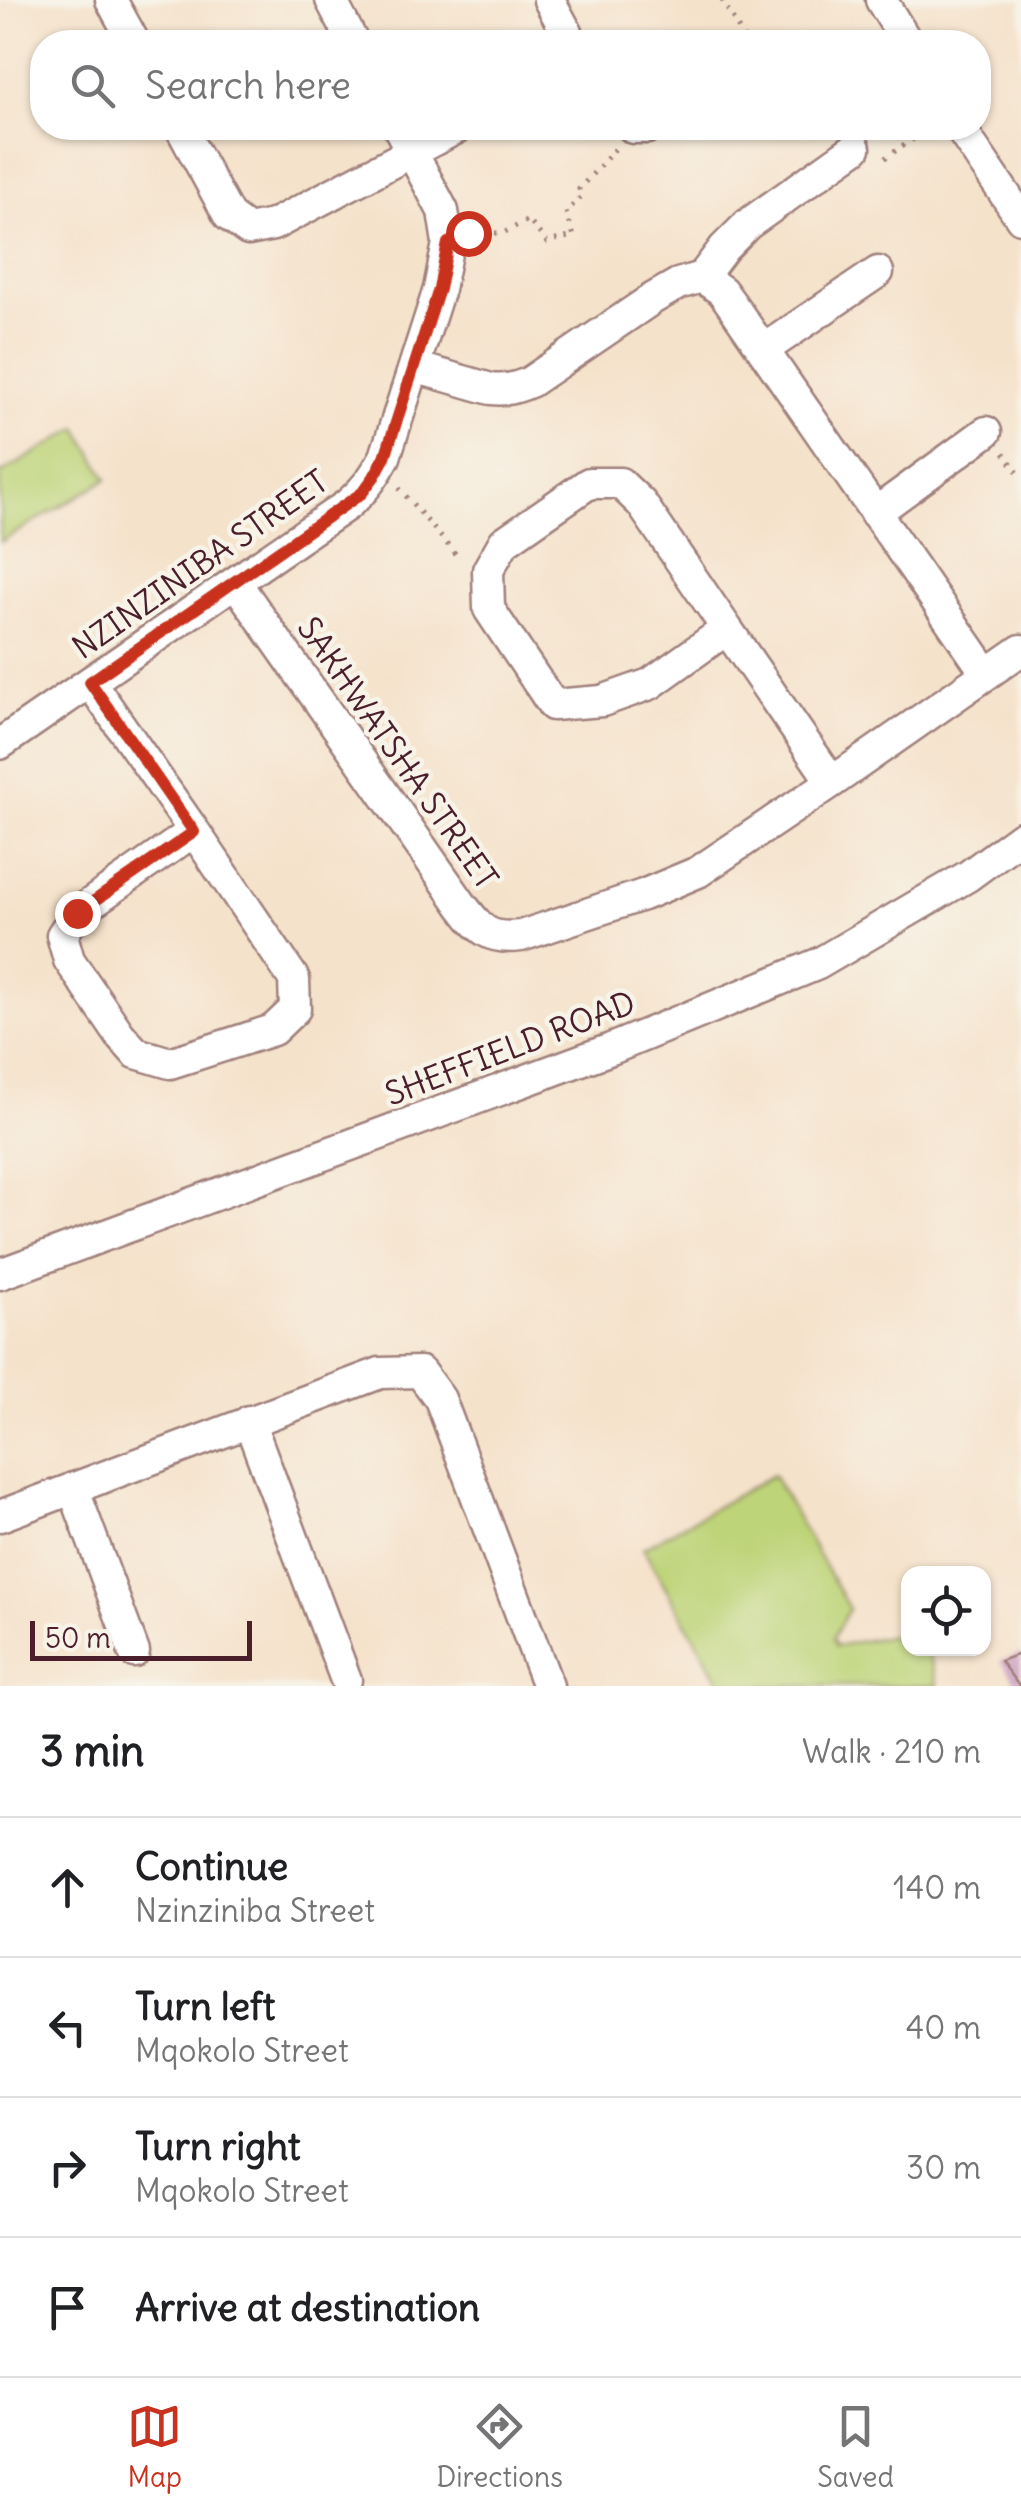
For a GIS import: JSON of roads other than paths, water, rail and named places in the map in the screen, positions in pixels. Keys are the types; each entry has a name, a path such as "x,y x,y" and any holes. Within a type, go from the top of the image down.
{"street":[{"path":"111,0 127,30"},
{"path":"330,0 346,30"},
{"path":"549,0 565,30"},
{"path":"880,0 899,30"},
{"path":"187,140 229,216 248,230 274,226 405,140"},
{"name":"NZINZINIBA STREET","path":"0,744 347,506 374,477 385,457 439,289 448,243 443,211 405,140"},
{"path":"968,140 1021,218"},
{"path":"414,367 491,389 517,388 530,382 652,298 702,277 748,224 855,148"},
{"path":"764,350 878,272"},
{"path":"702,277 722,292 764,350 986,674"},
{"path":"875,513 986,432"},
{"path":"728,629 650,684 602,701 554,705 489,609 488,570 504,542 589,482 620,483 641,503 728,629 832,782"},
{"name":"SAKHWATSHA STREET","path":"236,583 462,906 489,934 503,938 521,936 688,877 1021,650"},
{"path":"90,682 194,832 294,979 295,1010 274,1030 170,1063 136,1053 120,1035 69,960 62,936 77,913 194,832"},
{"name":"SHEFFIELD ROAD","path":"0,1274 593,1056 818,964 968,876 1021,838"},
{"path":"0,1516 380,1373 420,1372 440,1399 548,1686"},
{"path":"249,1421 346,1680"},
{"path":"74,1488 134,1652"}]}
